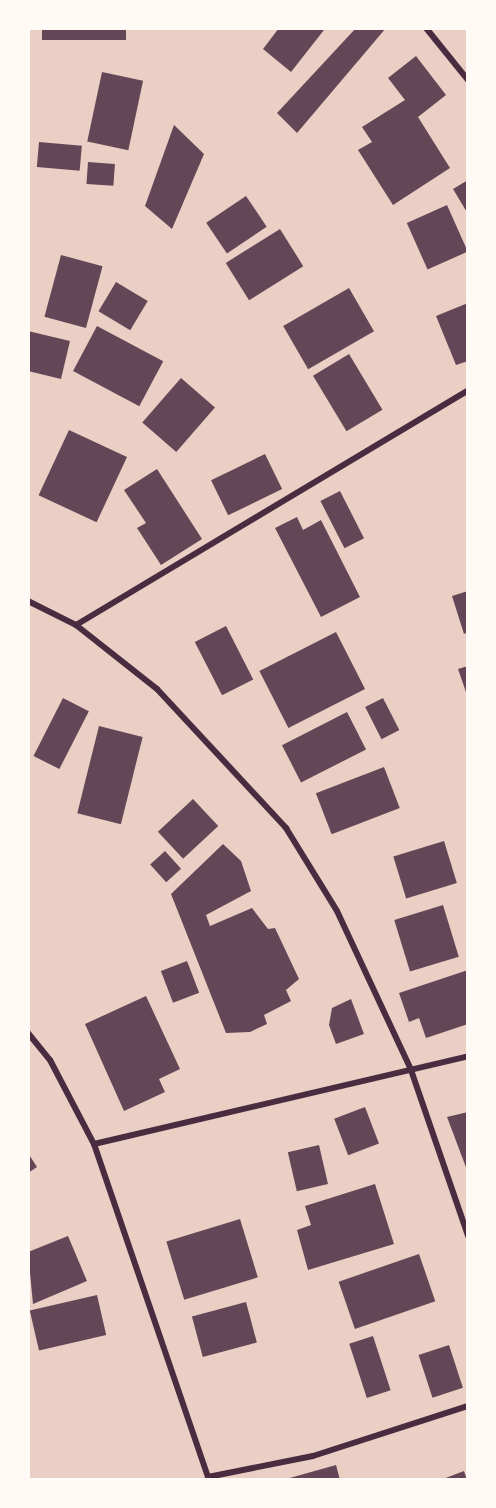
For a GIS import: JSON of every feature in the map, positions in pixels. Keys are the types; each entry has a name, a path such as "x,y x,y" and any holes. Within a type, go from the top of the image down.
{"street":[{"path":"426,28 468,80"},
{"path":"76,625 467,390"},
{"path":"28,602 76,625 157,689 286,828 337,911 411,1071 468,1236"},
{"path":"28,1033 50,1060 94,1144 208,1478 313,1456 468,1406"},
{"path":"94,1144 468,1056"}],"shaded area":[{"path":"29,29 467,29 467,1479 29,1479"}],"building":[{"path":"42,28 126,28 126,40 42,40"},
{"path":"279,28 322,28 324,30 291,72 263,49"},
{"path":"356,28 386,28 297,133 277,113"},
{"path":"416,56 446,95 418,117 450,168 393,205 358,150 372,142 362,127 405,100 388,78"},
{"path":"102,72 143,81 128,150 87,141"},
{"path":"174,125 204,154 172,229 145,206"},
{"path":"39,142 82,146 80,171 37,167"},
{"path":"88,162 115,164 113,186 86,184"},
{"path":"468,180 468,214 453,189"},
{"path":"246,196 267,227 227,254 206,223"},
{"path":"447,205 468,252 428,269 407,223"},
{"path":"280,229 303,266 249,300 226,263"},
{"path":"61,255 103,266 86,328 44,317"},
{"path":"116,282 148,301 130,330 98,311"},
{"path":"349,288 374,331 308,369 283,326"},
{"path":"468,303 468,361 456,365 436,316"},
{"path":"97,326 163,361 139,406 73,371"},
{"path":"28,331 70,341 61,379 28,371"},
{"path":"349,354 382,410 346,431 313,376"},
{"path":"181,378 215,408 176,452 142,423"},
{"path":"69,430 127,457 97,522 39,495"},
{"path":"265,454 282,489 228,515 211,480"},
{"path":"157,469 202,539 161,565 137,528 146,523 124,490"},
{"path":"340,491 364,538 344,548 320,501"},
{"path":"297,517 303,530 321,520 360,597 321,617 275,528"},
{"path":"468,591 468,632 464,634 452,596"},
{"path":"226,626 253,679 222,695 195,642"},
{"path":"336,632 365,689 288,728 259,671"},
{"path":"468,666 468,695 467,695 458,669"},
{"path":"63,698 89,711 59,769 33,756"},
{"path":"383,698 399,730 382,739 365,707"},
{"path":"347,712 366,749 301,783 282,745"},
{"path":"99,726 143,737 121,824 77,813"},
{"path":"384,767 400,808 332,834 316,793"},
{"path":"193,799 218,826 183,859 158,832"},
{"path":"444,841 457,883 406,899 393,856"},
{"path":"223,844 241,861 251,891 206,915 210,926 252,908 268,929 275,928 299,979 286,990 291,1001 264,1015 267,1024 250,1032 226,1033 171,894"},
{"path":"165,851 181,869 166,882 150,864"},
{"path":"443,905 459,957 410,972 394,920"},
{"path":"187,961 199,993 173,1003 161,971"},
{"path":"468,970 468,1024 426,1038 419,1018 409,1022 399,993"},
{"path":"146,996 180,1069 159,1079 165,1092 124,1111 85,1024"},
{"path":"351,999 364,1034 336,1044 329,1025 332,1008"},
{"path":"365,1107 379,1143 348,1155 334,1119"},
{"path":"468,1112 468,1169 467,1170 447,1117"},
{"path":"319,1145 328,1184 297,1191 288,1152"},
{"path":"28,1153 37,1167 28,1173"},
{"path":"375,1184 394,1244 308,1270 297,1230 311,1225 305,1206"},
{"path":"240,1219 258,1277 184,1300 166,1242"},
{"path":"68,1236 87,1281 33,1304 28,1252"},
{"path":"419,1254 435,1301 355,1329 339,1282"},
{"path":"97,1295 106,1335 39,1350 30,1311"},
{"path":"246,1302 257,1343 203,1357 192,1316"},
{"path":"373,1336 391,1390 367,1398 349,1344"},
{"path":"449,1345 463,1388 432,1398 419,1355"},
{"path":"336,1465 340,1480 286,1480 286,1479"},
{"path":"464,1471 467,1480 443,1480 443,1479"}]}
